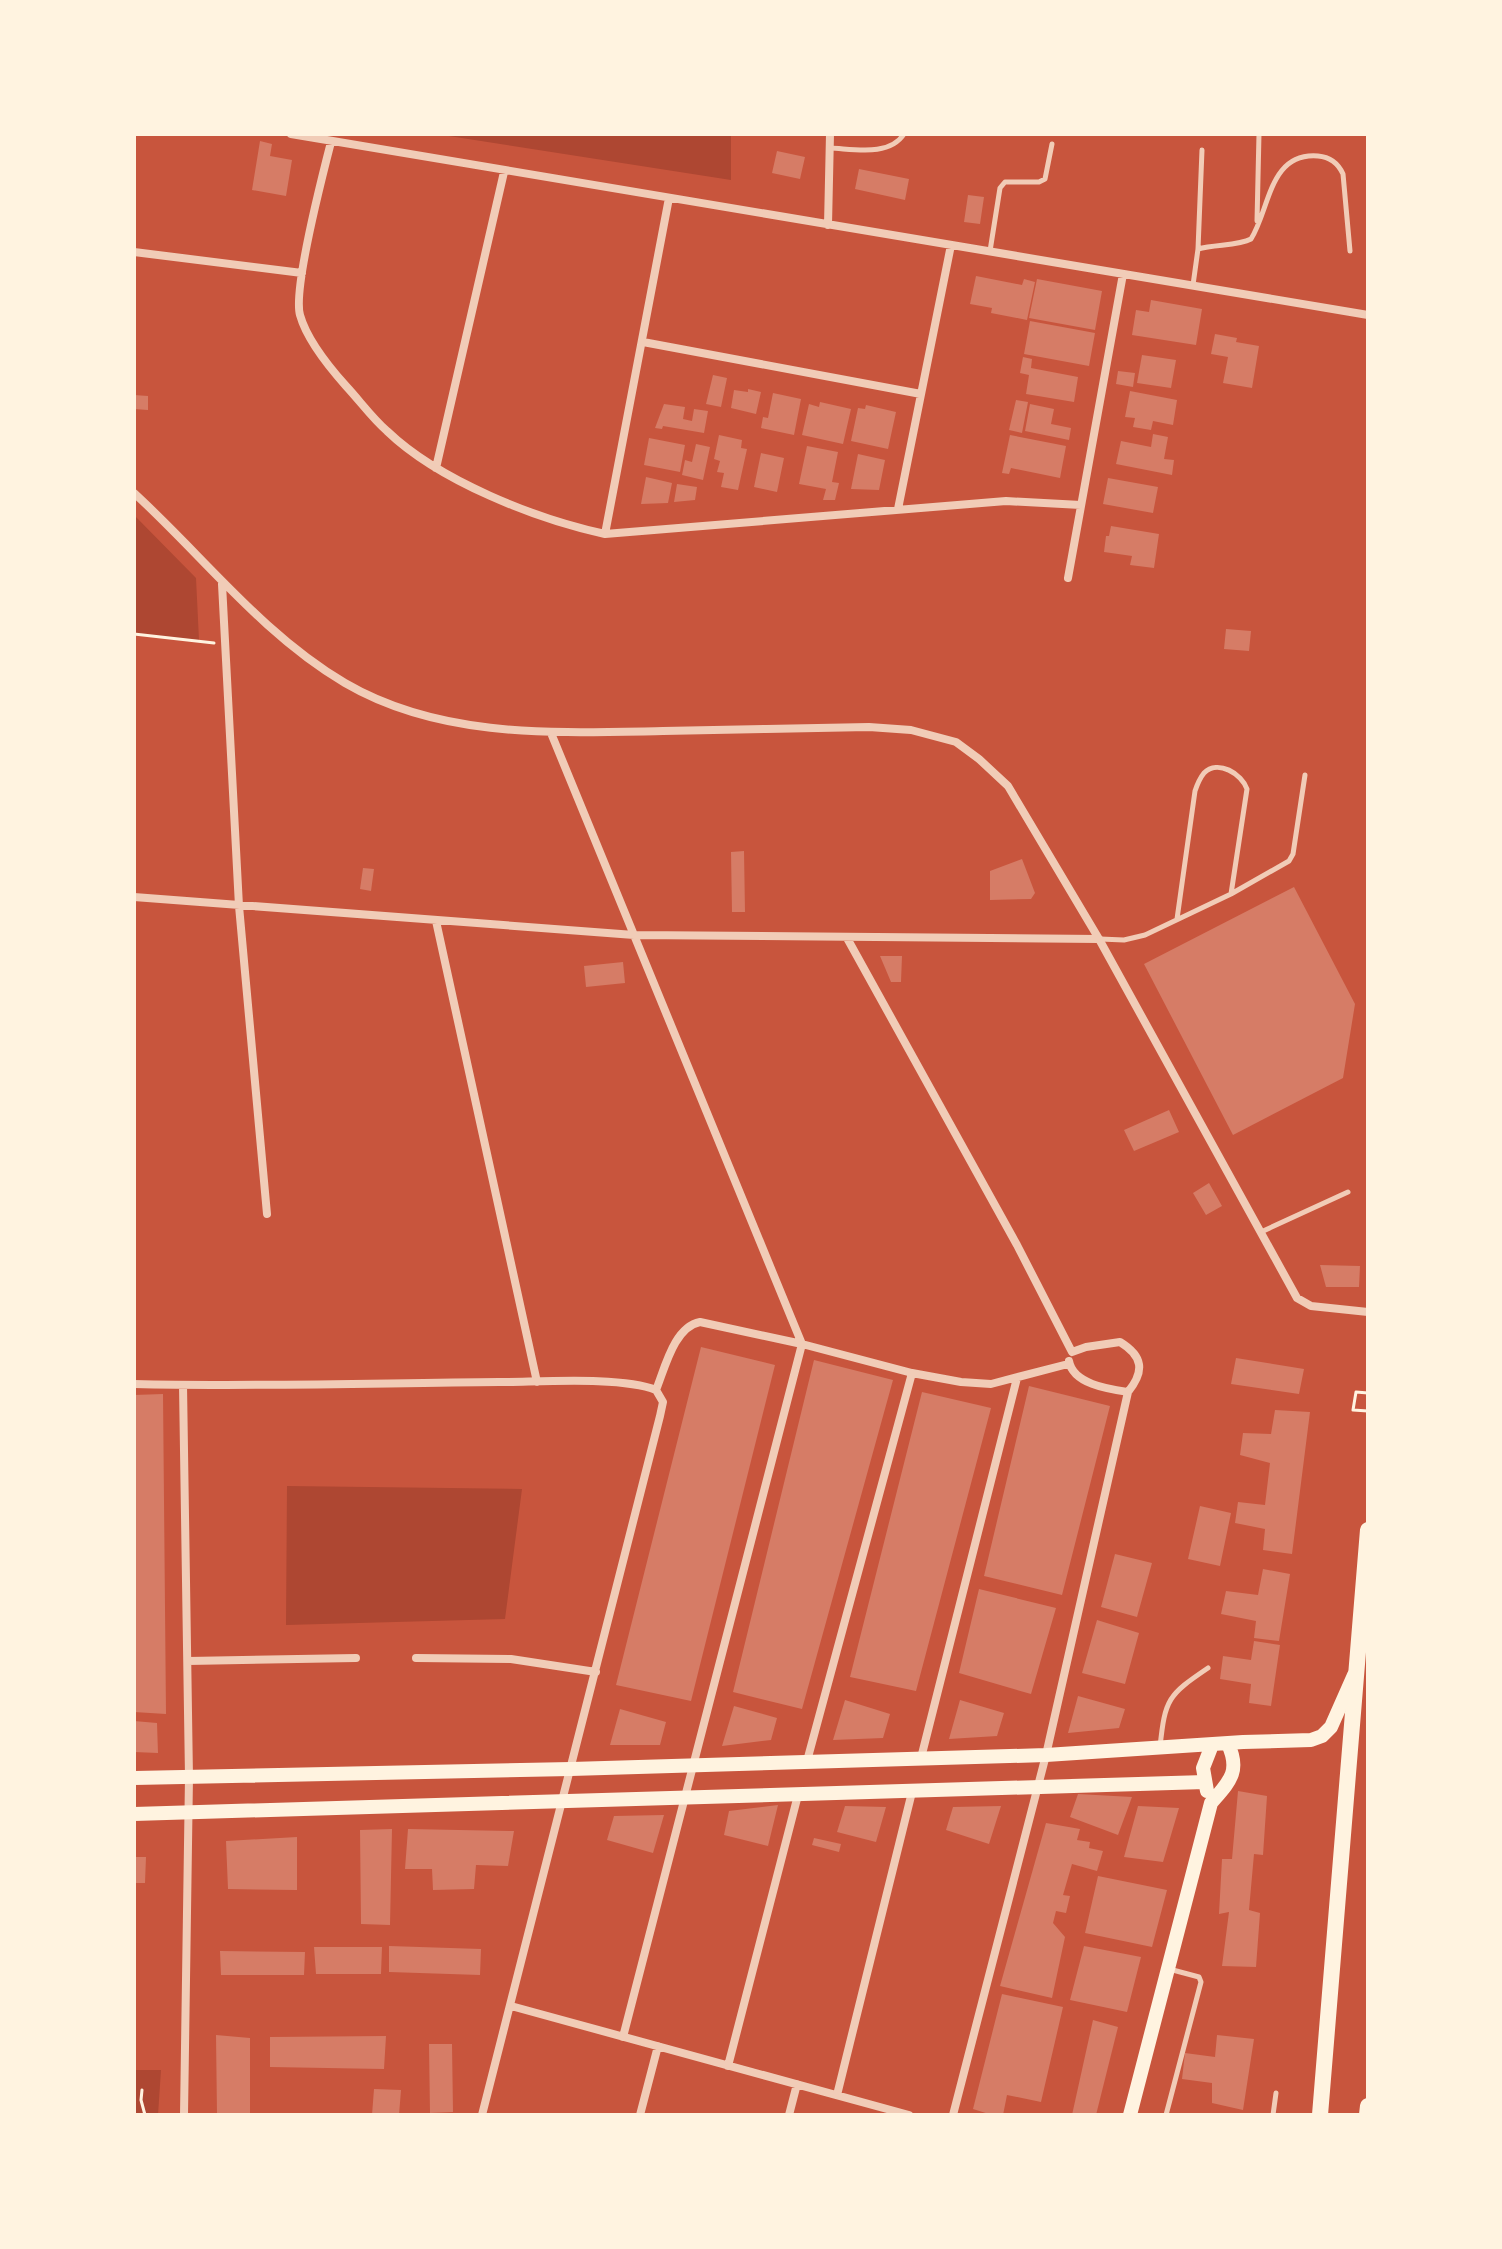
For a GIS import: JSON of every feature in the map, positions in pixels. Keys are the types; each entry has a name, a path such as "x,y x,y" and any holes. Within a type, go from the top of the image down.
{"main road":[{"path":"1320,2115 1368,1530"},
{"path":"134,1778 1046,1755 1311,1740 1322,1736 1331,1727 1355,1673"},
{"path":"1130,2115 1211,1803 1234,1772 1234,1757 1228,1744"},
{"path":"1211,1803 1203,1768 1212,1745"},
{"path":"134,1814 1205,1782"},
{"path":"1367,2115 1368,2106"}],"street":[{"path":"291,134 1368,315"},
{"path":"828,225 830,134"},
{"path":"331,142 302,273 299,314 323,360 387,432 436,468 515,508 562,525 605,534 1006,501 1081,505"},
{"path":"436,468 504,172"},
{"path":"605,534 669,198"},
{"path":"898,509 951,245"},
{"path":"134,252 302,273"},
{"path":"1068,578 1123,274"},
{"path":"643,342 921,394"},
{"path":"134,493 222,584 291,646 346,683 426,715 486,728 551,733 869,727 911,730 956,742 1008,786 1099,939 1297,1298 1303,1303 1368,1312"},
{"path":"222,584 239,906 267,1214"},
{"path":"551,733 802,1344 623,2037"},
{"path":"134,897 634,935 1099,939"},
{"path":"436,921 537,1382"},
{"path":"847,938 1017,1245 1072,1352 1068,1364 1072,1371 1107,1388 1128,1392"},
{"path":"656,1390 681,1333 693,1323 707,1322 912,1373 961,1382 991,1384 1068,1364"},
{"path":"953,2115 1046,1755 1128,1392 1137,1380 1140,1366 1133,1350 1120,1342 1072,1352"},
{"path":"807,1761 912,1373"},
{"path":"921,1758 1017,1378"},
{"path":"134,1384 626,1383 656,1390 663,1402 482,2115"},
{"path":"183,1385 189,1777 184,2115"},
{"path":"188,1661 356,1658"},
{"path":"416,1658 511,1659 596,1672"},
{"path":"837,2095 912,1792"},
{"path":"728,2066 798,1795"},
{"path":"511,2006 909,2115"},
{"path":"640,2115 658,2046"},
{"path":"789,2115 797,2084"}],"lane":[{"path":"829,148 879,149 899,142 904,134"},
{"path":"1257,226 1259,134"},
{"path":"990,252 1000,188 1005,182 1039,182 1045,179 1052,144"},
{"path":"1193,286 1198,249 1202,150"},
{"path":"1198,249 1248,242 1272,187 1289,163 1311,156 1323,157 1339,166 1343,174 1350,251"},
{"path":"1177,919 1195,791 1204,772 1211,768 1234,772 1247,789 1231,894"},
{"path":"1099,939 1124,940 1145,935 1231,894 1289,861 1293,854 1305,775"},
{"path":"1260,1232 1348,1192"},
{"path":"1159,1748 1165,1711 1176,1690 1208,1668"},
{"path":"1166,2115 1201,1982 1199,1977 1168,1969"},
{"path":"1273,2115 1276,2093"}],"path":[{"path":"134,634 225,644"},
{"path":"1368,1393 1356,1392 1353,1410 1368,1411"},
{"path":"142,2090 145,2115"}],"shaded area":[{"path":"436,134 731,134 731,180"},
{"path":"134,515 196,578 199,640 134,634"},
{"path":"287,1486 522,1489 505,1619 286,1625"},
{"path":"134,2070 161,2070 158,2115 134,2115"}],"building":[{"path":"260,141 272,144 270,156 292,160 286,196 252,190"},
{"path":"777,151 805,157 800,179 772,173"},
{"path":"859,169 909,179 905,200 855,189"},
{"path":"968,195 984,197 980,224 964,222"},
{"path":"976,276 1022,285 1024,279 1035,282 1027,320 991,313 992,308 970,304"},
{"path":"1037,279 1102,291 1095,330 1029,318"},
{"path":"1151,300 1202,309 1196,345 1132,335 1136,310 1149,312"},
{"path":"1030,321 1095,333 1089,366 1024,354"},
{"path":"1215,334 1259,346 1252,388 1223,383 1228,357 1211,354"},
{"path":"1142,355 1176,360 1171,388 1137,383"},
{"path":"1023,357 1032,359 1031,368 1078,377 1074,402 1026,394 1029,375 1020,373"},
{"path":"1118,371 1135,373 1133,387 1116,384"},
{"path":"713,375 727,378 721,407 706,404"},
{"path":"748,389 761,392 756,414 731,408 734,390 748,392"},
{"path":"1130,391 1177,400 1173,425 1153,421 1151,430 1133,427 1135,418 1125,417"},
{"path":"773,393 801,399 794,435 761,428 763,417 768,418"},
{"path":"134,395 148,396 148,410 134,409"},
{"path":"1016,400 1028,402 1022,433 1009,430"},
{"path":"820,402 851,409 843,444 802,435 809,404 819,407"},
{"path":"664,404 685,407 683,419 692,421 694,409 708,411 704,433 663,426 662,429 655,428"},
{"path":"1030,404 1054,409 1051,424 1071,428 1069,440 1025,431"},
{"path":"866,405 896,412 888,449 851,441 858,408 865,409"},
{"path":"1153,434 1168,437 1164,459 1174,460 1172,475 1116,464 1121,441 1151,447"},
{"path":"719,435 742,440 741,448 747,449 738,490 721,487 724,473 717,472 720,461 714,459"},
{"path":"1010,435 1066,446 1060,478 1011,468 1009,474 1002,473"},
{"path":"649,438 685,445 680,472 644,465"},
{"path":"696,444 710,447 703,480 682,475 685,460 692,462"},
{"path":"807,446 838,452 832,482 839,483 835,500 823,500 826,489 799,484"},
{"path":"761,453 784,458 777,492 754,487"},
{"path":"858,454 885,460 879,490 851,489"},
{"path":"646,477 672,483 668,503 641,504"},
{"path":"1108,478 1158,487 1153,513 1103,504"},
{"path":"677,484 697,487 695,500 674,502"},
{"path":"1111,526 1159,534 1154,568 1130,565 1132,556 1104,552"},
{"path":"1226,629 1251,631 1249,651 1224,649"},
{"path":"744,851 745,912 732,912 731,852"},
{"path":"1022,859 1035,893 1031,899 990,900 990,871"},
{"path":"363,868 374,869 371,891 360,889"},
{"path":"1294,887 1355,1004 1343,1078 1233,1135 1144,964"},
{"path":"880,956 902,956 901,982 891,982"},
{"path":"623,962 625,983 586,987 584,966"},
{"path":"1169,1110 1179,1132 1134,1151 1124,1130"},
{"path":"1209,1183 1222,1206 1206,1215 1193,1193"},
{"path":"1320,1265 1360,1266 1359,1287 1326,1287"},
{"path":"701,1347 775,1365 691,1701 616,1685"},
{"path":"1236,1358 1304,1369 1299,1394 1231,1384"},
{"path":"814,1360 893,1380 802,1709 733,1692"},
{"path":"1029,1386 1110,1406 1062,1595 984,1576"},
{"path":"922,1392 991,1408 916,1691 850,1677"},
{"path":"163,1394 166,1714 134,1712 134,1395"},
{"path":"1275,1410 1310,1412 1292,1554 1263,1550 1265,1529 1235,1523 1238,1502 1265,1505 1270,1463 1240,1455 1243,1433 1271,1434"},
{"path":"1200,1506 1231,1513 1220,1566 1188,1559"},
{"path":"1115,1554 1152,1563 1137,1617 1101,1607"},
{"path":"1263,1569 1290,1574 1279,1641 1254,1638 1256,1621 1221,1614 1226,1591 1258,1595"},
{"path":"979,1589 1056,1608 1031,1694 959,1673"},
{"path":"1097,1620 1139,1633 1125,1684 1082,1673"},
{"path":"1254,1641 1280,1645 1271,1706 1249,1703 1251,1684 1220,1679 1223,1656 1251,1660"},
{"path":"1078,1696 1125,1709 1119,1728 1068,1733"},
{"path":"845,1700 890,1714 883,1738 833,1740"},
{"path":"960,1700 1004,1713 997,1736 949,1739"},
{"path":"734,1706 777,1718 771,1740 722,1746"},
{"path":"620,1709 666,1722 660,1745 610,1745"},
{"path":"134,1721 157,1723 158,1753 134,1752"},
{"path":"1238,1791 1267,1796 1263,1855 1254,1854 1249,1910 1260,1913 1256,1967 1222,1966 1229,1912 1219,1914 1222,1859 1232,1859"},
{"path":"1078,1794 1132,1797 1118,1835 1070,1817"},
{"path":"778,1805 768,1846 724,1835 729,1811"},
{"path":"845,1806 886,1807 876,1842 837,1832"},
{"path":"1001,1806 989,1844 946,1830 953,1807"},
{"path":"1138,1806 1179,1808 1163,1862 1124,1857"},
{"path":"664,1815 653,1853 607,1840 614,1816"},
{"path":"1046,1823 1080,1829 1077,1840 1090,1842 1089,1848 1103,1851 1097,1871 1072,1864 1063,1895 1070,1896 1066,1913 1056,1911 1053,1923 1065,1937 1052,1998 1000,1986"},
{"path":"392,1829 390,1925 361,1924 360,1830"},
{"path":"408,1829 514,1831 508,1866 476,1865 474,1889 433,1890 432,1869 405,1869"},
{"path":"297,1837 297,1890 228,1889 226,1841"},
{"path":"814,1838 841,1844 839,1852 812,1845"},
{"path":"134,1857 146,1857 145,1883 134,1883"},
{"path":"1098,1876 1167,1890 1152,1947 1085,1933"},
{"path":"389,1946 481,1949 480,1975 389,1972"},
{"path":"1084,1946 1141,1957 1127,2012 1070,2000"},
{"path":"314,1947 382,1947 381,1974 316,1974"},
{"path":"220,1951 305,1952 304,1975 221,1975"},
{"path":"1002,1994 1063,2007 1041,2102 1007,2095 1003,2115 992,2115 973,2109"},
{"path":"1093,2020 1118,2027 1096,2115 1072,2115"},
{"path":"216,2035 250,2038 250,2115 217,2115"},
{"path":"1217,2035 1254,2039 1243,2110 1212,2103 1212,2083 1182,2079 1185,2053 1215,2057"},
{"path":"386,2036 384,2069 270,2067 270,2037"},
{"path":"429,2044 452,2044 453,2112 430,2113"},
{"path":"374,2089 401,2090 399,2115 372,2115"}]}
